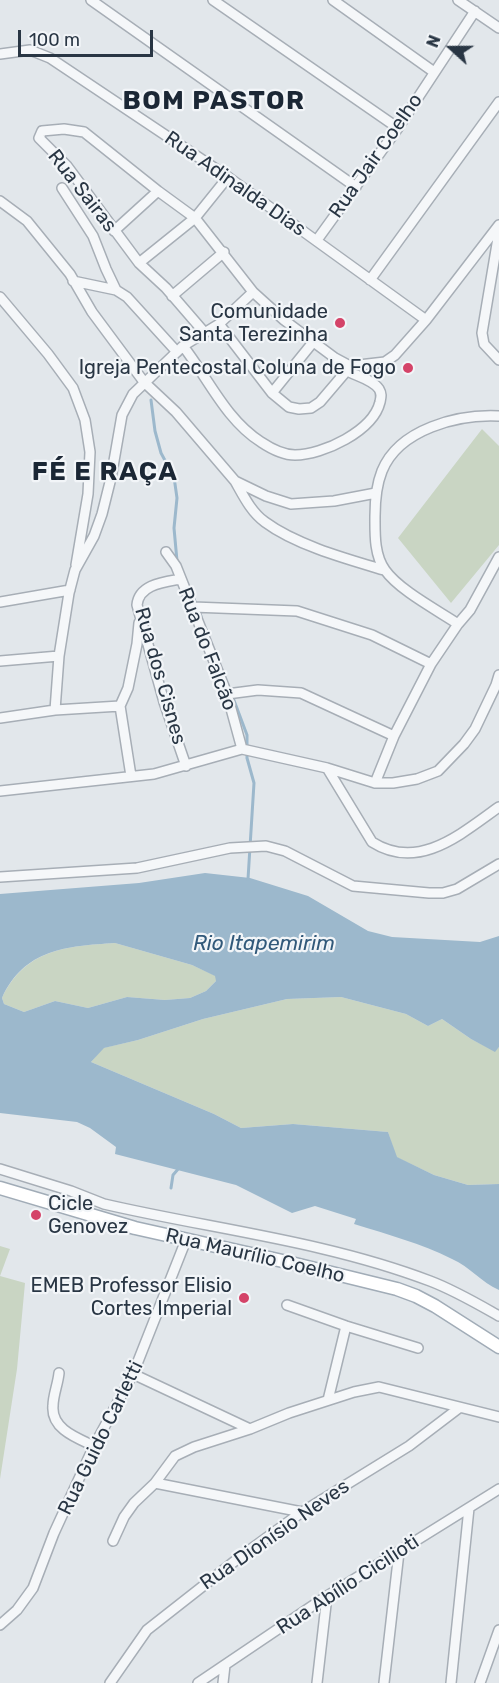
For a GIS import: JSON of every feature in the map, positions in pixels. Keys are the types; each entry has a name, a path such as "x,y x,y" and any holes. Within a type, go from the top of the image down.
{"main road":[{"name":"Rua Maurílio Coelho","path":"0,1188 100,1218 186,1240 397,1289 416,1296 499,1347"}],"street":[{"path":"92,0 356,187"},
{"path":"213,0 398,128"},
{"path":"333,0 434,72"},
{"path":"458,0 499,28"},
{"name":"Rua Jair Coelho","path":"317,240 398,128 475,11"},
{"name":"Rua Adinalda Dias","path":"2,54 30,50 50,58 228,177 426,320"},
{"path":"370,280 499,102"},
{"name":"Rua Sairas","path":"180,349 238,424 261,442 280,452 294,456 338,444 366,425 378,410 382,394 378,387 348,369 284,320 253,292 224,252 195,218 84,132 64,129 42,131 39,138 67,166 139,263 166,288 204,332"},
{"path":"139,263 195,218 228,177"},
{"path":"62,188 93,236 116,290"},
{"path":"114,231 158,191"},
{"path":"0,201 27,220 74,281 92,312 144,382 176,412 235,481 264,522 297,539 339,556 384,570 404,588 458,624"},
{"path":"219,324 272,393 290,407 311,408 320,402 348,369 385,362 396,355 499,225"},
{"path":"499,232 482,333 484,345 499,360"},
{"path":"172,296 224,252"},
{"path":"74,281 116,290 127,297 180,349"},
{"path":"75,570 94,536 102,514 122,415 133,394 180,349 219,324 253,292"},
{"path":"0,297 73,388 85,420 90,452 88,494 59,656 55,710"},
{"path":"272,393 314,341"},
{"path":"384,570 378,555 376,538 376,493 382,470 396,450 423,431 446,421 499,416"},
{"path":"235,481 266,496 291,504 334,501 376,493"},
{"name":"Rua do Falcão","path":"166,552 176,566 227,694 242,749"},
{"path":"375,783 394,736 431,664 470,610 499,557"},
{"name":"Rua dos Cisnes","path":"181,579 153,585 137,600 139,618 186,766"},
{"path":"0,602 70,590"},
{"path":"193,607 297,611 372,635 431,664"},
{"path":"130,776 120,706 128,688 137,644 139,618"},
{"path":"0,661 59,656"},
{"path":"0,791 154,774 242,749 327,768 375,783 417,779 438,771 450,761 475,729 499,675"},
{"path":"227,694 258,690 301,693 394,736"},
{"path":"0,718 55,710 120,706"},
{"path":"327,768 372,843 382,849 399,853 420,852 445,844 499,807"},
{"path":"0,877 137,868 230,848 266,846 285,851 353,886 443,893 457,889 499,864"},
{"path":"0,1169 104,1204 355,1257 429,1280 468,1298 499,1316"},
{"path":"100,1218 104,1204"},
{"name":"Rua Guido Carletti","path":"0,1625 17,1610 33,1588 54,1533 94,1446 134,1374 186,1240"},
{"path":"308,1268 315,1248"},
{"path":"287,1305 418,1348"},
{"path":"328,1400 346,1326"},
{"path":"59,1373 52,1406 53,1415 58,1425 67,1433 94,1446"},
{"path":"134,1374 250,1429"},
{"path":"113,1541 129,1510 156,1483 175,1456 194,1447 328,1400 379,1387 499,1417"},
{"name":"Rua Dionísio Neves","path":"110,1683 147,1630 247,1551 302,1512 409,1446 459,1408"},
{"path":"156,1483 302,1512"},
{"name":"Rua Abílio Cicilioti","path":"198,1683 327,1596 499,1490"},
{"path":"451,1683 469,1508"},
{"path":"384,1683 399,1552"},
{"path":"317,1683 327,1596"},
{"path":"492,1683 481,1680 499,1630"},
{"path":"223,1683 225,1665"}],"green space":[{"path":"482,429 499,446 499,545 451,603 398,538"},
{"path":"115,943 192,965 216,976 216,981 206,991 190,998 165,1000 127,997 88,1008 55,1001 24,1012 4,1004 2,998 11,982 35,960 64,949"},
{"path":"341,997 406,1014 428,1026 442,1019 471,1039 495,1051 499,1047 499,1184 468,1185 434,1175 396,1157 388,1132 293,1124 241,1128 214,1114 91,1062 103,1048 138,1040 203,1019 287,999"},
{"path":"0,1246 10,1249 0,1276"},
{"path":"0,1276 25,1283 17,1369 0,1479"}],"water":[{"name":"Rio Itapemirim","path":"205,873 250,878 308,896 368,931 392,937 480,942 499,936 499,1047 495,1052 442,1019 428,1026 406,1014 341,997 287,999 203,1019 138,1040 104,1048 91,1062 214,1114 241,1128 293,1124 388,1132 397,1157 434,1175 468,1185 499,1184 499,1290 440,1253 354,1224 356,1219 315,1206 292,1213 236,1185 115,1154 116,1147 90,1128 77,1122 0,1113 0,894 139,883","holes":["115,943 192,965 215,976 216,981 206,991 190,998 165,1000 127,997 88,1008 55,1001 24,1012 4,1004 2,998 22,969 35,960 49,953 80,946"]}],"waterway":[{"path":"151,400 155,431 161,453 174,477 177,498 174,528 177,561"},
{"path":"192,595 201,616"},
{"path":"232,695 247,735 247,758 254,783 248,879"},
{"path":"171,1188 173,1175 179,1168"}],"place":[{"name":"Comunidade Santa Terezinha","path":"340,323"},
{"name":"Igreja Pentecostal Coluna de Fogo","path":"408,368"},
{"name":"Cicle Genovez","path":"36,1215"},
{"name":"EMEB Professor Elisio Cortes Imperial","path":"244,1298"}],"district":[{"name":"BOM PASTOR","path":"214,101"},
{"name":"FÉ E RAÇA","path":"105,472"}]}
